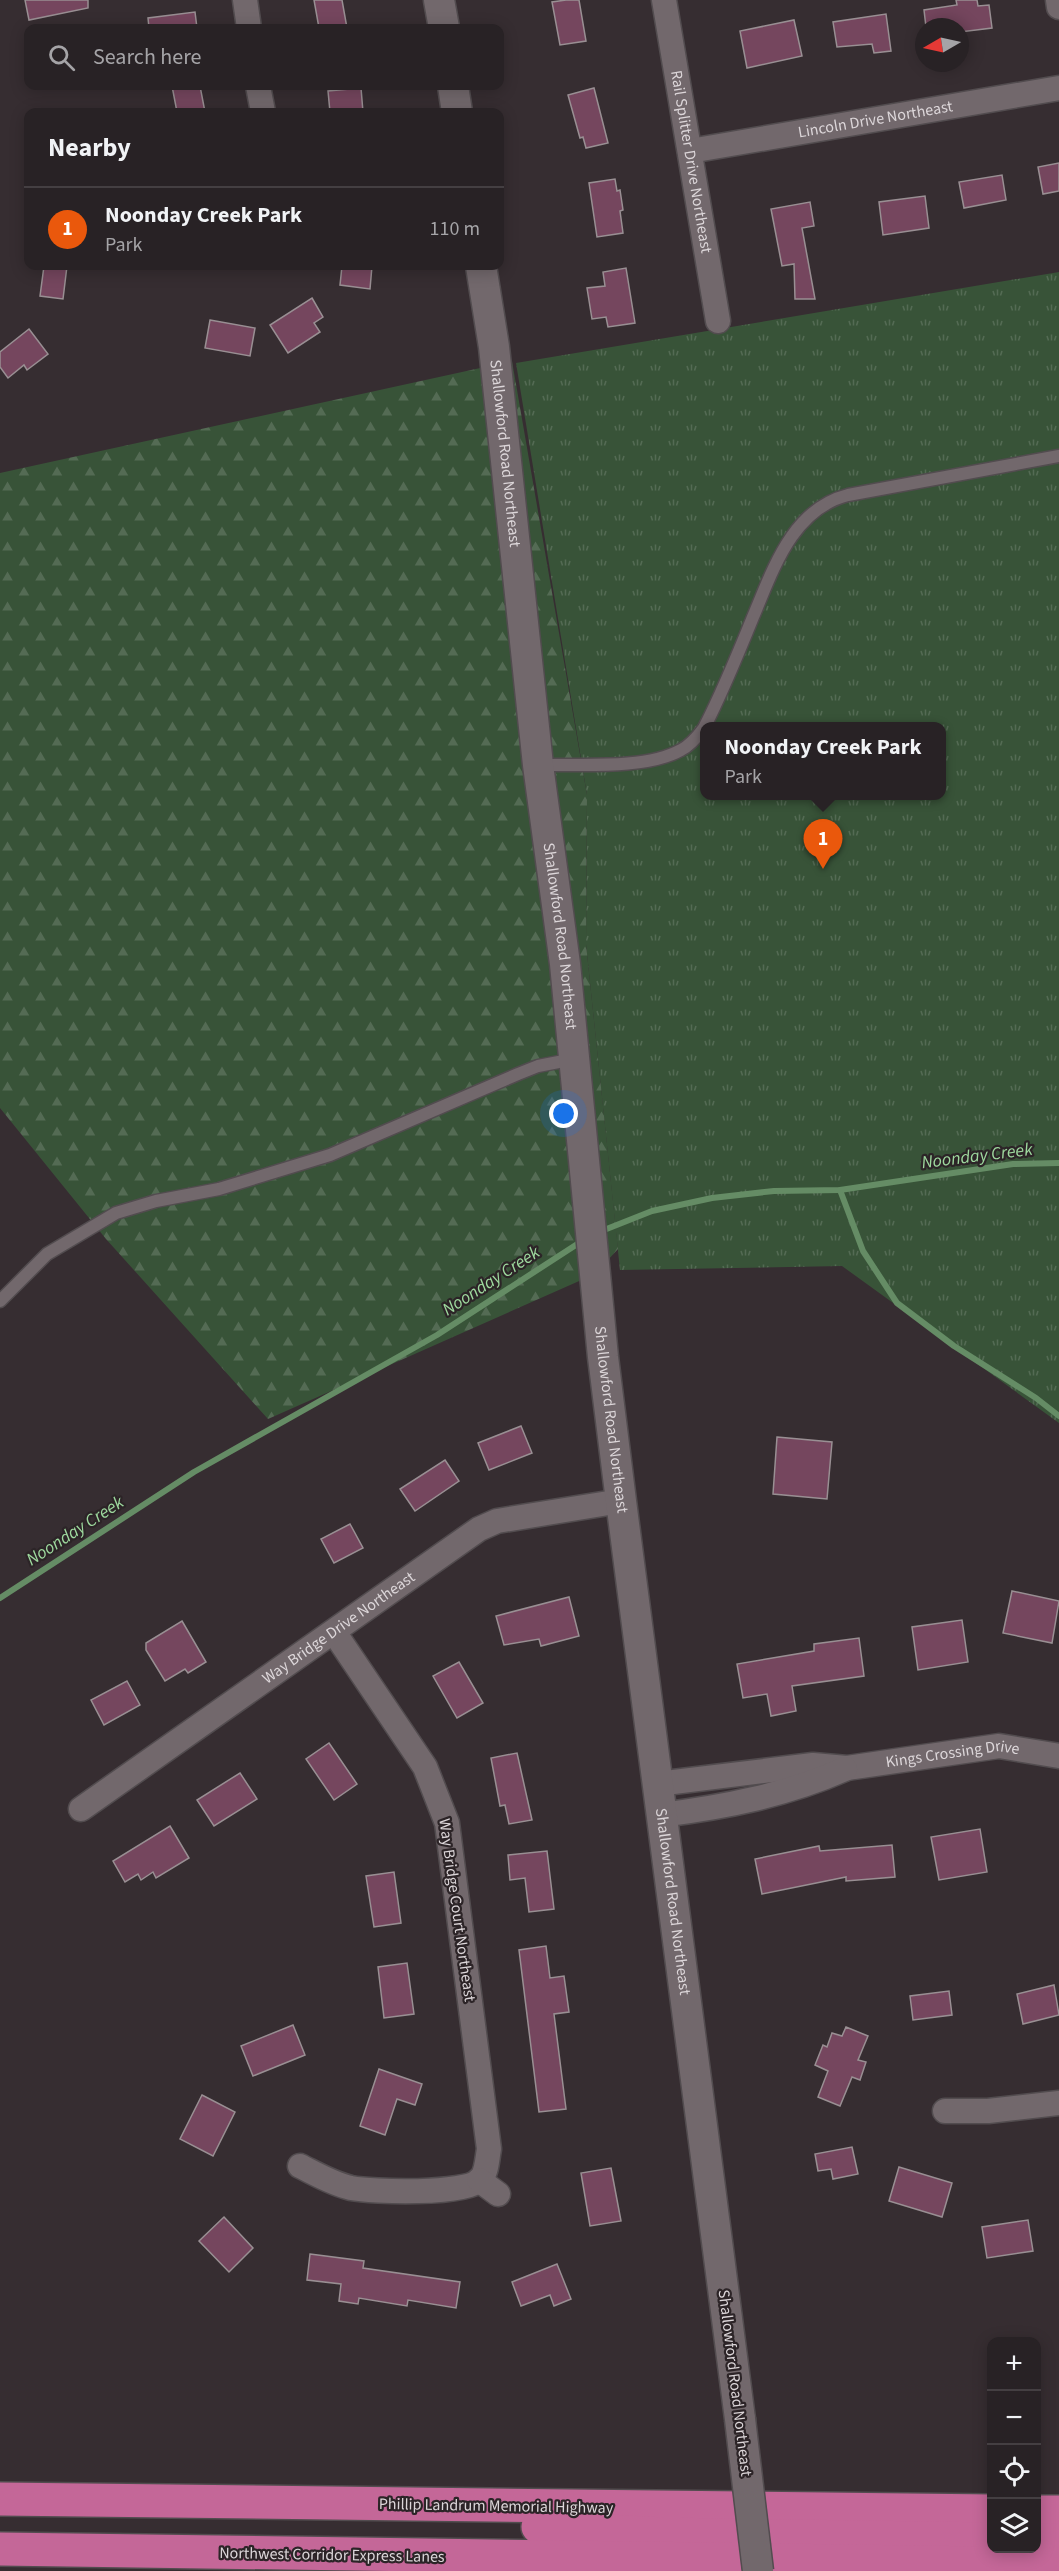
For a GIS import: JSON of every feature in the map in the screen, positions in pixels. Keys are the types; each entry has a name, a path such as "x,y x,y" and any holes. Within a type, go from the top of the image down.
{"highway":[{"name":"Phillip Landrum Memorial Highway","path":"0,2499 987,2511"},
{"path":"87,2501 663,2534 987,2540"},
{"path":"1041,2512 1059,2512"},
{"path":"1041,2540 1059,2540"},
{"name":"Northwest Corridor Express Lanes","path":"0,2549 1059,2564"}],"street":[{"path":"245,0 248,24"},
{"path":"439,0 443,24"},
{"name":"Rail Splitter Drive Northeast","path":"664,0 718,321"},
{"path":"1058,0 1059,7"},
{"name":"Lincoln Drive Northeast","path":"690,151 1059,88"},
{"path":"259,90 262,108"},
{"path":"454,90 456,108"},
{"name":"Shallowford Road Northeast","path":"482,270 494,347 538,765 575,1058 621,1502 758,2571"},
{"name":"Way Bridge Drive Northeast","path":"81,1809 479,1528 497,1521 621,1502"},
{"name":"Way Bridge Court Northeast","path":"300,2166 325,2179 351,2188 441,2191 489,2187 486,2166 489,2149 447,1823 425,1767 334,1632"},
{"name":"Kings Crossing Drive","path":"657,1784 813,1766 847,1768 999,1746 1059,1756"},
{"name":"Kings Crossing Drive","path":"661,1815 753,1800 814,1782 847,1768"},
{"path":"945,2111 988,2111 1059,2103"}],"lane":[{"path":"707,722 779,557 796,531 814,511 836,498 848,495 1059,456"},
{"path":"538,765 617,763 660,758 684,749 700,732"},
{"path":"0,1301 47,1254 116,1213 219,1189 286,1170 330,1155 528,1070 575,1058"}],"green space":[{"path":"1059,272 1059,1423 842,1266 620,1270 586,944 587,795 516,363"},
{"path":"512,361 587,795 586,944 618,1249 595,1274 268,1419 106,1239 0,1108 0,473"}],"building":[{"path":"25,0 88,0 88,8 29,20"},
{"path":"314,0 342,0 346,24 318,24"},
{"path":"579,0 586,41 560,45 552,2"},
{"path":"956,0 977,0 978,6 989,5 992,28 969,31 969,18 925,18 924,10 957,5"},
{"path":"195,12 196,24 149,24 148,18"},
{"path":"886,14 891,51 874,53 872,44 837,47 833,22"},
{"path":"794,20 802,56 747,68 740,31"},
{"path":"594,88 608,143 586,148 583,137 580,138 568,95"},
{"path":"173,90 201,90 204,108 176,108"},
{"path":"361,90 363,108 330,108 328,91"},
{"path":"1059,163 1059,191 1043,194 1038,167"},
{"path":"1002,175 1006,200 964,208 959,182"},
{"path":"615,179 617,191 620,190 623,210 620,211 623,233 597,237 589,183"},
{"path":"925,196 929,228 883,235 879,202"},
{"path":"810,202 814,226 802,228 815,299 795,299 794,264 782,266 771,209"},
{"path":"626,268 635,323 608,327 606,317 592,319 587,288 605,286 603,272"},
{"path":"43,270 67,270 63,299 40,296"},
{"path":"342,270 372,270 370,289 340,285"},
{"path":"312,298 323,317 314,323 320,332 288,353 270,325"},
{"path":"210,320 255,328 250,356 205,348"},
{"path":"29,329 48,354 27,370 24,365 8,378 0,367 0,352"},
{"path":"521,1426 532,1453 489,1470 478,1443"},
{"path":"777,1437 832,1442 827,1499 773,1494"},
{"path":"445,1460 459,1481 415,1511 400,1489"},
{"path":"350,1524 363,1548 334,1563 321,1539"},
{"path":"1012,1591 1059,1601 1052,1643 1003,1633"},
{"path":"569,1597 579,1636 541,1646 539,1639 504,1645 496,1616"},
{"path":"962,1620 968,1662 918,1670 912,1627"},
{"path":"182,1621 206,1662 188,1673 185,1669 165,1681 146,1650 146,1643"},
{"path":"859,1638 864,1676 792,1686 796,1711 771,1716 767,1694 743,1698 737,1664 814,1651 814,1644"},
{"path":"459,1662 483,1703 457,1718 433,1676"},
{"path":"127,1681 140,1705 104,1725 91,1700"},
{"path":"329,1743 357,1784 334,1800 306,1759"},
{"path":"517,1753 532,1820 509,1824 505,1805 500,1806 491,1758"},
{"path":"240,1773 257,1799 214,1826 197,1800"},
{"path":"170,1826 189,1858 156,1878 153,1872 141,1880 138,1874 125,1882 113,1861"},
{"path":"980,1829 987,1872 939,1880 931,1837"},
{"path":"892,1845 895,1877 846,1881 846,1877 762,1894 755,1859 819,1846 820,1851"},
{"path":"547,1851 554,1909 529,1912 525,1878 510,1880 508,1855"},
{"path":"394,1872 401,1923 374,1927 366,1876"},
{"path":"546,1946 550,1978 564,1976 569,2012 554,2014 566,2109 539,2112 519,1950"},
{"path":"407,1963 414,2014 384,2018 378,1967"},
{"path":"1054,1985 1059,2015 1023,2024 1017,1994"},
{"path":"949,1991 952,2015 913,2020 910,1996"},
{"path":"293,2025 305,2055 253,2076 241,2046"},
{"path":"846,2027 868,2036 858,2060 866,2062 860,2080 852,2077 840,2106 818,2097 828,2071 815,2065 823,2045 827,2047 832,2033 842,2036"},
{"path":"379,2069 422,2084 415,2105 397,2099 385,2135 360,2126"},
{"path":"202,2095 235,2112 213,2156 180,2139"},
{"path":"852,2147 858,2174 833,2179 831,2169 818,2171 815,2154"},
{"path":"899,2167 952,2183 942,2217 889,2201"},
{"path":"611,2168 621,2221 590,2226 581,2173"},
{"path":"224,2217 253,2248 229,2272 199,2241"},
{"path":"1028,2220 1033,2251 987,2258 982,2227"},
{"path":"310,2254 364,2261 363,2268 460,2282 456,2308 408,2300 407,2306 359,2298 358,2304 339,2301 341,2284 307,2280"},
{"path":"557,2264 571,2299 554,2306 550,2295 521,2306 512,2282"}],"waterway":[{"name":"Noonday Creek","path":"599,1232 652,1211 712,1198 774,1191 840,1190 1013,1164 1059,1163"},
{"path":"840,1190 863,1251 897,1303 954,1346 1036,1398 1059,1416"},
{"name":"Noonday Creek","path":"0,1598 194,1472 437,1335 582,1241"}],"place":[{"name":"Noonday Creek Park","path":"823,869"}]}
